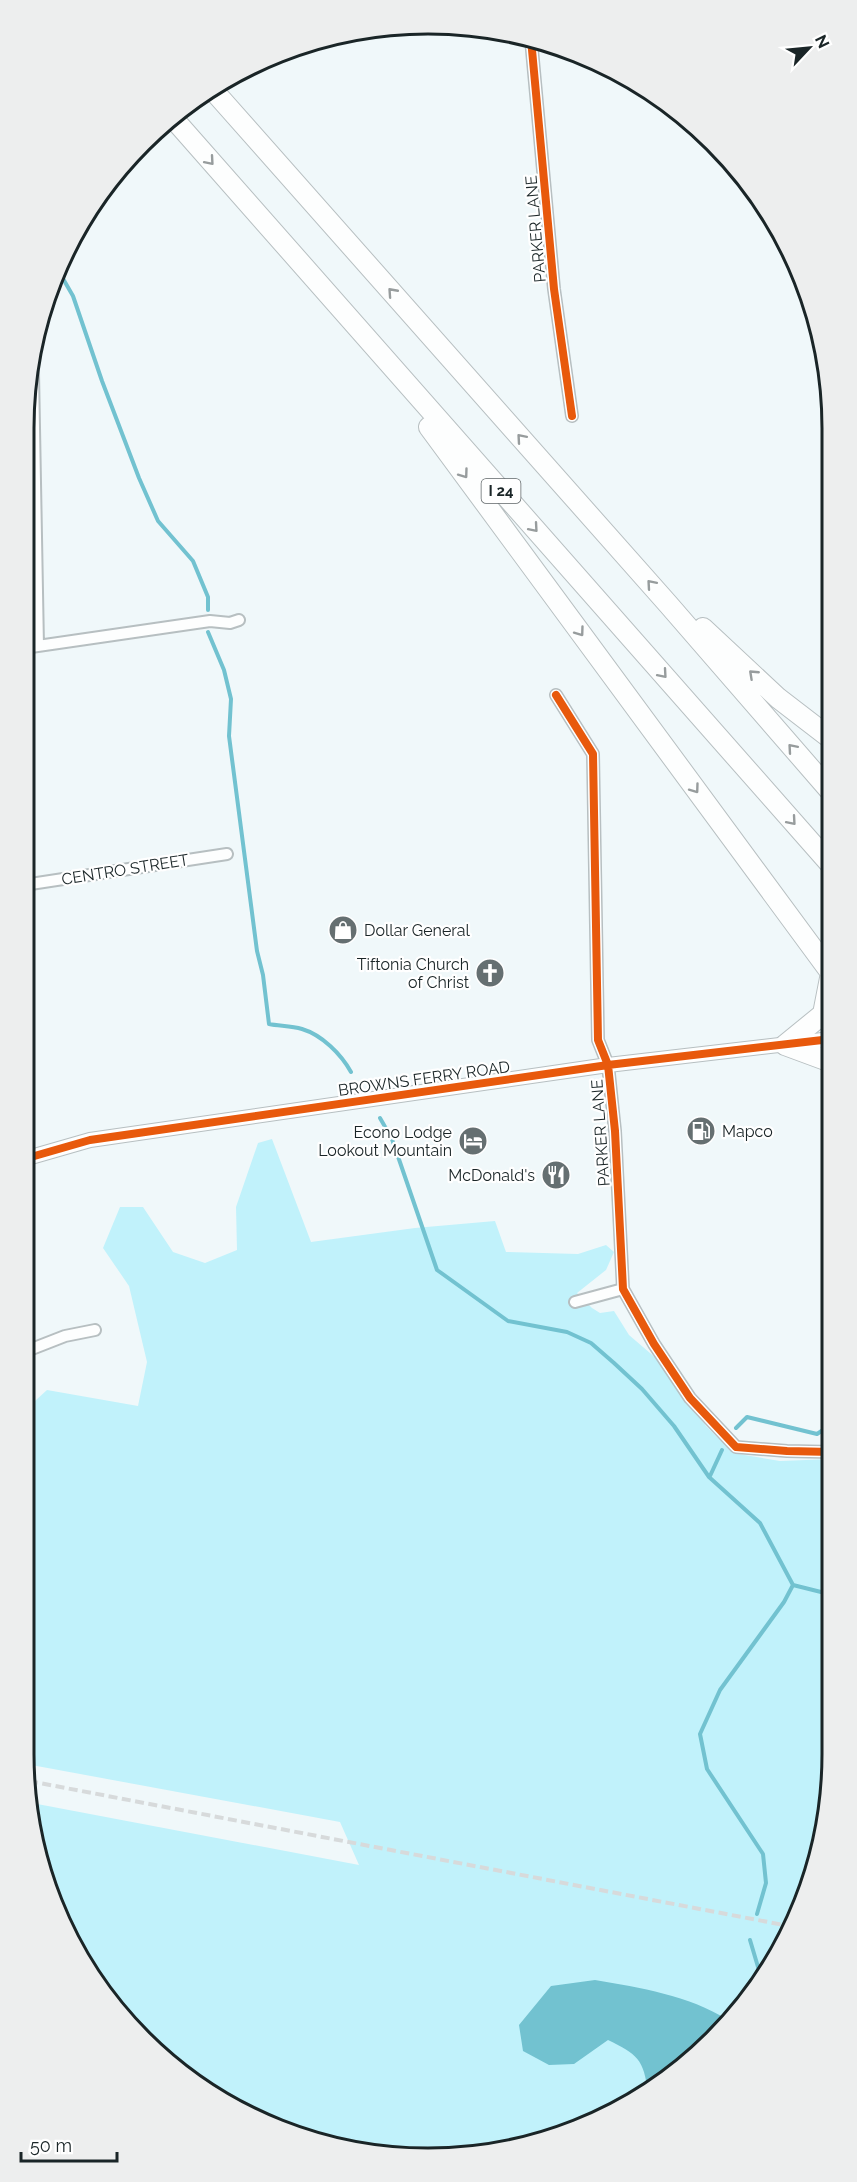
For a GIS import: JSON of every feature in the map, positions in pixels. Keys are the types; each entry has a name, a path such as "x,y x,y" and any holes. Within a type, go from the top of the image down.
{"highway":[{"path":"218,96 668,604 822,782"},
{"name":"I 24","path":"178,124 822,855"},
{"path":"355,326 822,962"},
{"path":"668,604 698,623 778,698 822,732"},
{"path":"785,1045 822,1015"},
{"path":"785,1045 822,1059"}],"street":[{"name":"PARKER LANE","path":"532,49 554,289 572,416"},
{"path":"34,428 38,646"},
{"path":"34,647 210,621 239,620"},
{"name":"PARKER LANE","path":"556,695 593,754 598,1040 608,1065 615,1131 623,1289 654,1344 690,1398 736,1447 822,1452"},
{"name":"CENTRO STREET","path":"34,883 227,854"},
{"name":"BROWNS FERRY ROAD","path":"34,1156 90,1140 608,1065 822,1040"},
{"path":"575,1302 623,1289"},
{"path":"34,1348 66,1336 95,1330"}],"shaded area":[{"path":"272,1139 311,1242 415,1228 495,1221 506,1252 578,1254 606,1245 614,1252 606,1270 577,1293 600,1313 614,1311 629,1335 657,1359 706,1426 733,1453 780,1461 822,1459 822,1779 815,1830 793,1904 770,1951 741,1993 725,2013 688,2050 626,2095 555,2127 480,2144 454,2147 403,2147 327,2134 302,2127 254,2107 231,2095 189,2066 169,2050 132,2013 87,1950 55,1880 38,1804 359,1865 340,1822 34,1766 34,1402 47,1390 138,1406 147,1362 129,1286 103,1248 120,1207 143,1207 173,1252 205,1263 237,1250 236,1207 258,1143"},
{"path":"595,1980 680,1998 722,2016 688,2050 646,2082 637,2059 626,2049 608,2040 574,2064 549,2065 523,2051 519,2025 551,1986"}],"waterway":[{"path":"63,279 73,296 139,478 158,521 193,561 208,597 208,610"},
{"path":"208,632 224,670 231,699 229,736 257,951 263,975 269,1024 302,1029 324,1040 351,1072"},
{"path":"380,1118 392,1139 437,1270 508,1321 567,1332 591,1343 642,1389 674,1426 709,1477 760,1523 793,1585 822,1592"},
{"path":"736,1428 747,1417 817,1434 822,1431"},
{"path":"710,1476 722,1450"},
{"path":"757,1914 766,1883 763,1854 707,1769 700,1734 720,1690 784,1602 793,1585"},
{"path":"750,1940 758,1968"}],"railway":[{"path":"35,1782 783,1925"}],"cycle path":[{"path":"532,49 554,289 572,416"},
{"path":"556,695 593,754 598,1040 608,1065 615,1131 623,1289 654,1344 690,1398 736,1447 822,1452"},
{"path":"34,1156 90,1140 608,1065 822,1040"}],"place":[{"name":"Dollar General","path":"343,930"},
{"name":"Tiftonia Church of Christ","path":"490,973"},
{"name":"Mapco","path":"701,1131"},
{"name":"Econo Lodge Lookout Mountain","path":"473,1141"},
{"name":"McDonald's","path":"556,1175"}]}
